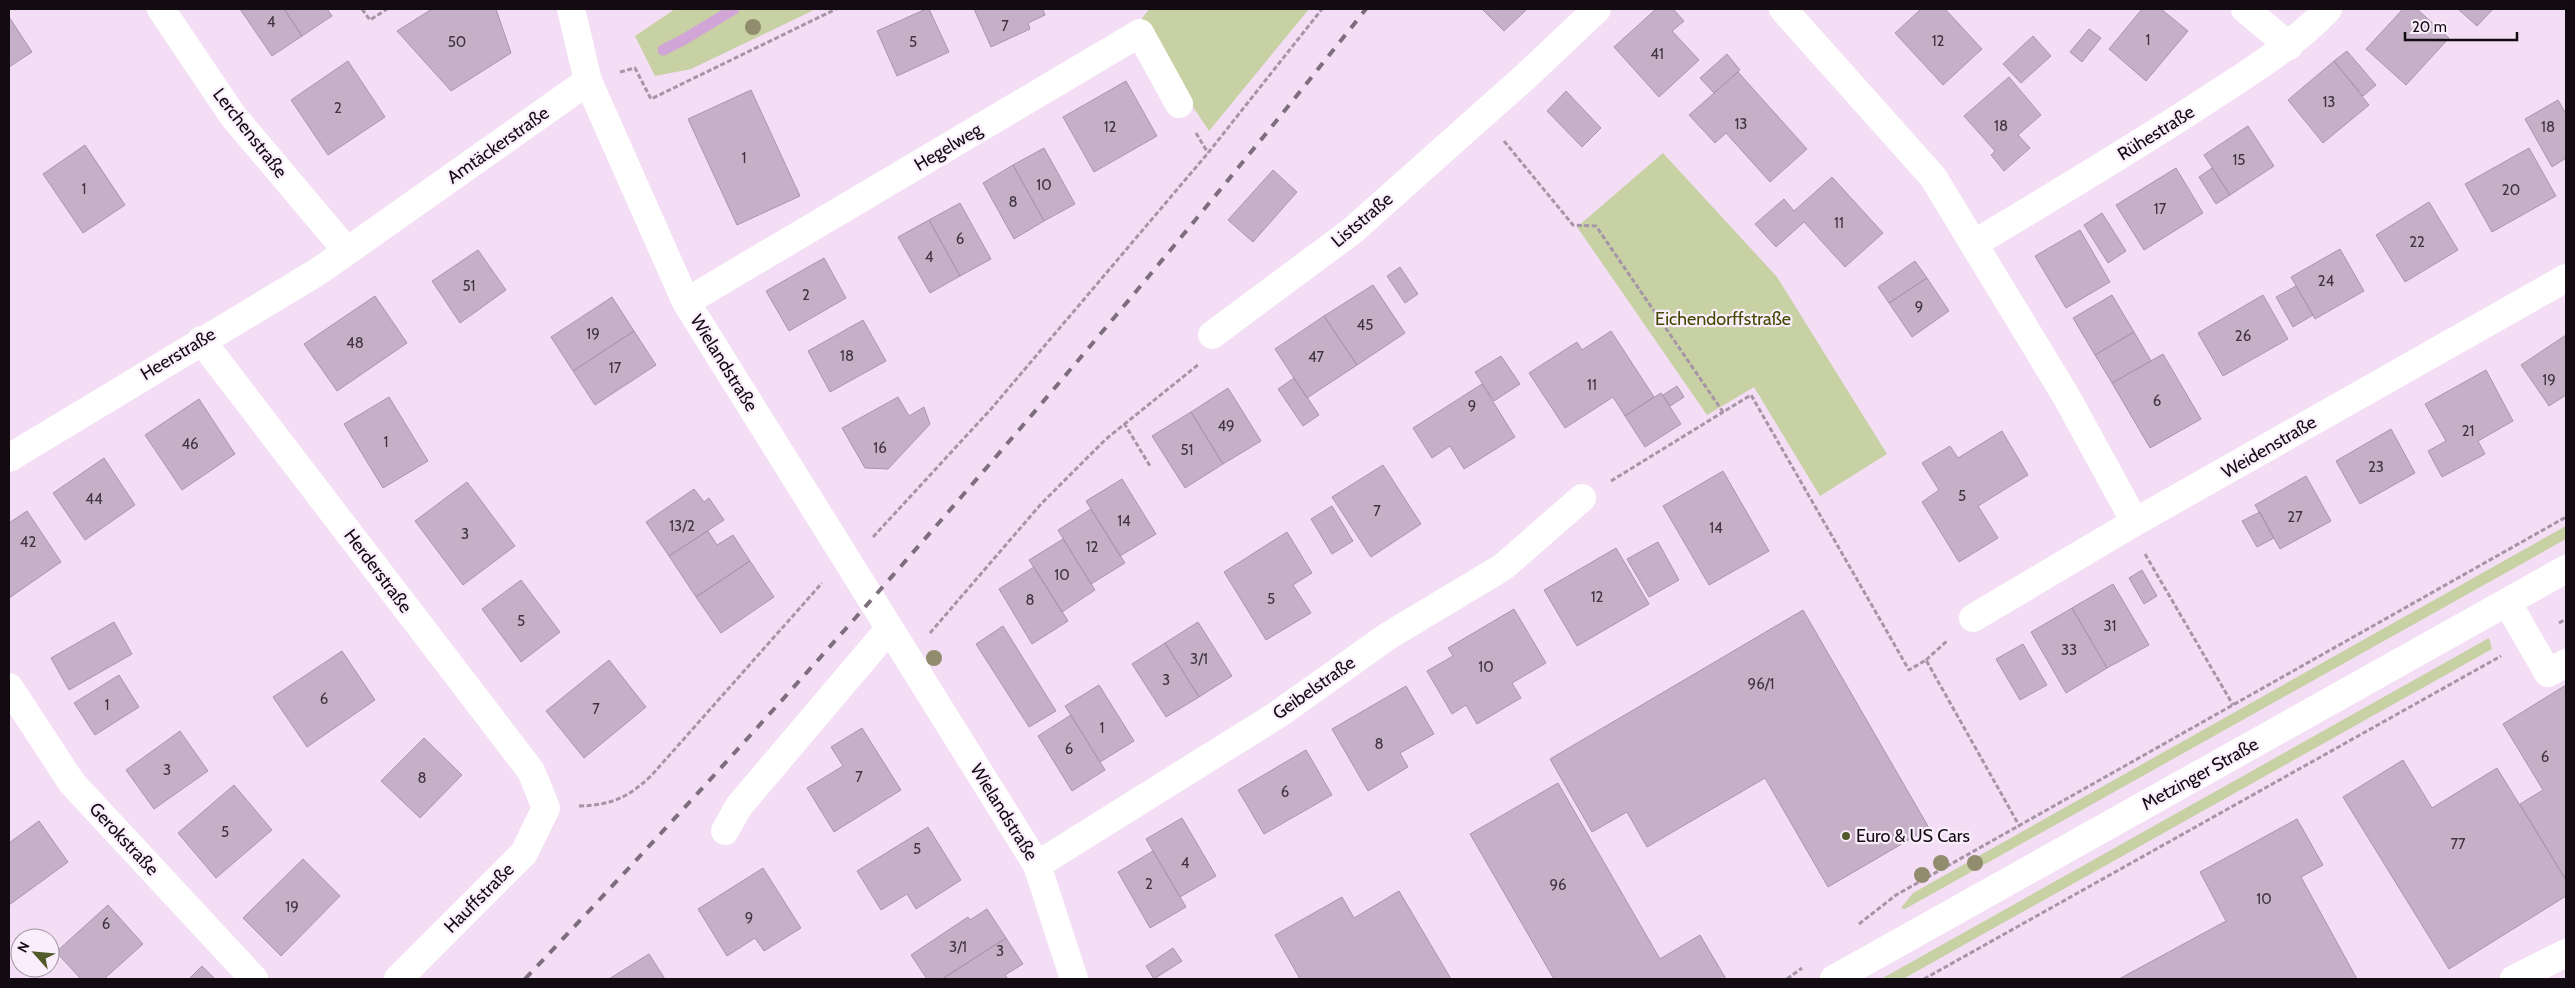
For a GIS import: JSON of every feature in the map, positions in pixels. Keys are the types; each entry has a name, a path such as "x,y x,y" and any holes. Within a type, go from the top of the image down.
{"street":[{"name":"Lerchenstraße","path":"161,9 233,116 347,251"},
{"path":"571,9 588,82"},
{"name":"Liststraße","path":"1212,335 1352,230 1483,115 1597,9"},
{"path":"1783,9 1933,177 2066,396 2135,522"},
{"path":"2245,9 2289,46"},
{"name":"Rühestraße","path":"1974,243 2156,134 2289,46 2328,9"},
{"name":"Hegelweg","path":"686,302 1140,33 1179,104"},
{"name":"Amtäckerstraße","path":"347,251 588,82"},
{"name":"Wielandstraße","path":"588,82 686,302 1037,865 1074,979"},
{"name":"Heerstraße","path":"9,458 201,340 318,271 347,251"},
{"name":"Weidenstraße","path":"1973,618 2135,522 2566,278"},
{"name":"Herderstraße","path":"201,340 531,771 546,808"},
{"name":"Geibelstraße","path":"1037,865 1277,715 1388,636 1503,566 1582,498"},
{"name":"Metzinger Straße","path":"1834,979 2566,568"},
{"path":"2507,602 2548,673 2566,662"},
{"path":"725,831 739,806 889,629"},
{"name":"Gerokstraße","path":"9,686 72,783 254,979"},
{"name":"Hauffstraße","path":"398,979 524,853 546,808"},
{"path":"2514,979 2566,952"}],"path":[{"path":"362,9 370,20 387,9"},
{"path":"588,82 635,68 650,99 836,9"},
{"path":"546,808 604,805 634,792 651,776 844,558 877,535 991,409 1208,153 1322,9"},
{"path":"1483,115 1573,225 1596,226 1723,412"},
{"path":"908,657 974,585 1041,504 1124,423 1198,366 1212,335"},
{"path":"1582,498 1751,395 1909,670 1926,660 2020,827"},
{"path":"1124,423 1150,466"},
{"path":"1851,930 1896,895 2020,827 2566,517"},
{"path":"2135,522 2140,546 2233,705"},
{"path":"1924,979 2566,619"},
{"path":"1787,979 1807,964"}],"green space":[{"path":"675,9 816,9 691,69 655,76 635,36"},
{"path":"1149,9 1309,9 1209,131 1138,24"},
{"name":"Eichendorffstraße","path":"1663,153 1777,277 1887,454 1820,496 1754,387 1707,415 1577,227"},
{"path":"2566,526 2566,539 1905,909 1901,908 1913,893"},
{"path":"2489,638 2492,649 1903,979 1881,979"}],"building":[{"path":"240,9 284,9 302,36 272,56"},
{"path":"284,9 327,9 332,16 302,36"},
{"path":"432,9 496,9 511,53 451,91 397,31"},
{"path":"929,9 949,52 897,76 877,31"},
{"path":"974,9 1046,9 1043,10 1045,15 1028,23 1030,29 991,47"},
{"path":"1482,9 1527,9 1504,31"},
{"path":"1656,9 1673,9 1684,21 1672,31 1699,60 1659,97 1614,47"},
{"path":"1921,9 1945,9 1982,49 1943,85 1895,33"},
{"path":"2142,9 2161,9 2188,31 2146,81 2109,49"},
{"path":"2403,9 2417,9 2449,38 2406,85 2366,49"},
{"path":"2458,9 2493,9 2477,26"},
{"path":"9,17 32,52 9,67"},
{"path":"2089,29 2101,38 2082,62 2070,52"},
{"path":"2033,36 2051,56 2021,83 2003,64"},
{"path":"2347,51 2376,85 2363,96 2334,61"},
{"path":"1727,54 1740,70 1714,93 1700,78"},
{"path":"348,61 385,117 328,155 291,100"},
{"path":"2334,61 2369,105 2323,143 2288,100"},
{"path":"1738,72 1807,149 1770,182 1726,133 1715,143 1689,115"},
{"path":"2009,77 2041,115 2018,135 2030,148 2004,171 1991,155 1995,151 1964,116"},
{"path":"1126,81 1157,136 1094,172 1063,117"},
{"path":"751,90 800,196 737,225 688,119"},
{"path":"1566,91 1601,128 1582,147 1547,111"},
{"path":"2558,100 2566,114 2566,158 2552,167 2525,119"},
{"path":"2248,126 2274,166 2230,195 2204,155"},
{"path":"85,145 125,205 83,233 43,174"},
{"path":"1044,148 1075,204 1044,221 1013,165"},
{"path":"2529,148 2556,196 2492,232 2465,184"},
{"path":"1013,165 1044,221 1014,239 983,183"},
{"path":"2176,168 2203,213 2144,250 2116,205"},
{"path":"2212,168 2230,195 2216,204 2199,177"},
{"path":"1273,170 1297,192 1253,242 1228,220"},
{"path":"1832,177 1883,233 1845,267 1804,222 1776,247 1755,224 1784,199 1794,211"},
{"path":"2429,202 2458,250 2405,282 2376,235"},
{"path":"960,203 991,259 960,276 929,220"},
{"path":"2102,213 2126,251 2108,263 2084,225"},
{"path":"929,220 960,276 930,293 898,237"},
{"path":"2080,230 2110,282 2066,308 2035,256"},
{"path":"2340,249 2364,291 2315,319 2291,277"},
{"path":"478,250 506,290 460,323 432,281"},
{"path":"824,258 846,298 789,331 766,291"},
{"path":"1915,261 1927,278 1889,303 1878,287"},
{"path":"1400,267 1418,294 1405,303 1387,276"},
{"path":"1927,278 1949,311 1912,337 1889,303"},
{"path":"1373,285 1405,333 1357,365 1324,316"},
{"path":"2296,286 2313,315 2293,327 2276,297"},
{"path":"2112,295 2134,332 2095,355 2073,318"},
{"path":"2263,295 2288,339 2223,376 2198,333"},
{"path":"375,296 407,343 337,391 304,344"},
{"path":"612,297 634,331 573,371 551,337"},
{"path":"1324,316 1357,365 1307,398 1275,349"},
{"path":"863,320 886,361 830,392 808,351"},
{"path":"634,331 656,365 595,405 573,371"},
{"path":"1611,331 1654,397 1625,416 1613,397 1565,428 1529,373 1577,342 1582,350"},
{"path":"2134,332 2151,361 2112,383 2095,355"},
{"path":"2566,335 2566,395 2549,406 2521,365"},
{"path":"2163,354 2201,419 2150,448 2112,383"},
{"path":"1501,356 1520,384 1494,401 1475,372"},
{"path":"2486,370 2513,421 2478,441 2485,454 2442,477 2428,451 2446,441 2425,404"},
{"path":"1294,378 1319,415 1303,426 1278,389"},
{"path":"1482,384 1515,437 1464,469 1450,446 1432,458 1413,428"},
{"path":"1677,386 1684,397 1670,406 1663,395"},
{"path":"1228,388 1261,441 1223,464 1191,412"},
{"path":"1661,393 1681,424 1645,447 1625,416"},
{"path":"389,397 428,461 383,488 344,424"},
{"path":"898,397 909,416 924,407 930,424 888,469 865,468 842,428"},
{"path":"199,399 235,454 182,490 145,435"},
{"path":"1191,412 1223,464 1185,488 1152,436"},
{"path":"2391,429 2415,473 2360,504 2336,461"},
{"path":"2002,431 2028,475 1978,506 1998,538 1959,562 1922,502 1939,490 1922,463 1950,446 1958,458"},
{"path":"104,458 135,505 85,540 53,493"},
{"path":"1383,465 1421,524 1371,557 1332,497"},
{"path":"1723,471 1769,551 1709,585 1663,506"},
{"path":"2306,476 2331,521 2280,549 2255,505"},
{"path":"1122,479 1156,534 1120,556 1086,501"},
{"path":"467,482 515,546 463,585 415,521"},
{"path":"694,489 704,502 709,498 724,520 669,556 646,522"},
{"path":"1332,506 1353,541 1332,554 1311,519"},
{"path":"1091,509 1125,563 1091,584 1058,530"},
{"path":"27,511 61,562 9,598 9,523"},
{"path":"2260,512 2274,538 2257,547 2242,521"},
{"path":"708,531 717,545 733,535 750,561 696,597 669,556"},
{"path":"1287,532 1312,573 1293,585 1311,613 1266,640 1224,572"},
{"path":"1063,539 1095,590 1062,612 1029,560"},
{"path":"1658,542 1679,580 1649,597 1627,559"},
{"path":"1616,548 1649,604 1577,646 1544,590"},
{"path":"750,561 774,597 721,633 696,597"},
{"path":"1034,567 1068,621 1032,644 999,589"},
{"path":"2142,570 2157,596 2144,604 2129,578"},
{"path":"521,580 560,632 521,662 482,609"},
{"path":"2113,584 2149,645 2107,668 2072,608"},
{"path":"2072,608 2107,668 2066,693 2031,632"},
{"path":"1514,609 1546,663 1512,683 1521,698 1477,724 1466,705 1452,714 1427,671 1453,656 1448,648"},
{"path":"1803,610 1929,828 1828,887 1765,778 1647,847 1627,812 1592,832 1550,759"},
{"path":"114,622 132,654 69,690 51,658"},
{"path":"1198,622 1232,676 1199,697 1165,643"},
{"path":"1003,626 1056,711 1029,727 976,644"},
{"path":"1165,643 1199,697 1166,717 1132,664"},
{"path":"2023,644 2047,685 2020,700 1996,659"},
{"path":"342,651 375,700 307,747 273,697"},
{"path":"609,660 646,707 584,758 546,711"},
{"path":"119,675 139,707 95,735 74,703"},
{"path":"1099,685 1134,741 1100,762 1065,706"},
{"path":"2566,685 2566,880 2520,804 2543,790 2503,724"},
{"path":"1406,686 1434,734 1400,753 1408,767 1368,791 1332,729"},
{"path":"1071,715 1105,770 1072,791 1038,736"},
{"path":"862,728 901,790 834,832 807,788 843,766 831,747"},
{"path":"180,731 208,771 154,809 126,770"},
{"path":"424,738 462,775 420,818 381,781"},
{"path":"1306,750 1332,795 1264,834 1238,790"},
{"path":"2403,760 2432,808 2497,768 2566,880 2566,896 2449,969 2343,797"},
{"path":"1558,783 1660,959 1700,935 1726,979 1554,979 1470,834"},
{"path":"234,785 272,830 216,878 178,833"},
{"path":"1182,818 1216,876 1180,897 1146,839"},
{"path":"2297,819 2323,865 2301,877 2357,979 2119,979 2226,921 2200,872"},
{"path":"39,821 68,862 9,905 9,843"},
{"path":"928,827 961,880 916,909 907,894 881,910 857,871"},
{"path":"1153,851 1186,907 1150,928 1118,872"},
{"path":"303,859 340,896 281,956 243,918"},
{"path":"763,868 801,928 764,951 755,938 727,956 698,909"},
{"path":"1399,891 1451,979 1300,979 1275,935 1342,897 1354,918"},
{"path":"108,905 143,944 104,979 81,979 60,956 60,948"},
{"path":"987,909 1006,938 942,979 927,979 911,955 968,917 970,920"},
{"path":"1006,938 1023,964 1005,975 1008,979 942,979"},
{"path":"1173,948 1182,961 1154,979 1146,966"},
{"path":"649,954 665,979 609,979"},
{"path":"202,966 215,979 189,979"}],"waterway":[{"path":"663,50 734,9"}],"railway":[{"path":"525,979 743,743 956,503 1164,258 1366,9"}],"place":[{"name":"Euro & US Cars","path":"1846,836"}]}
